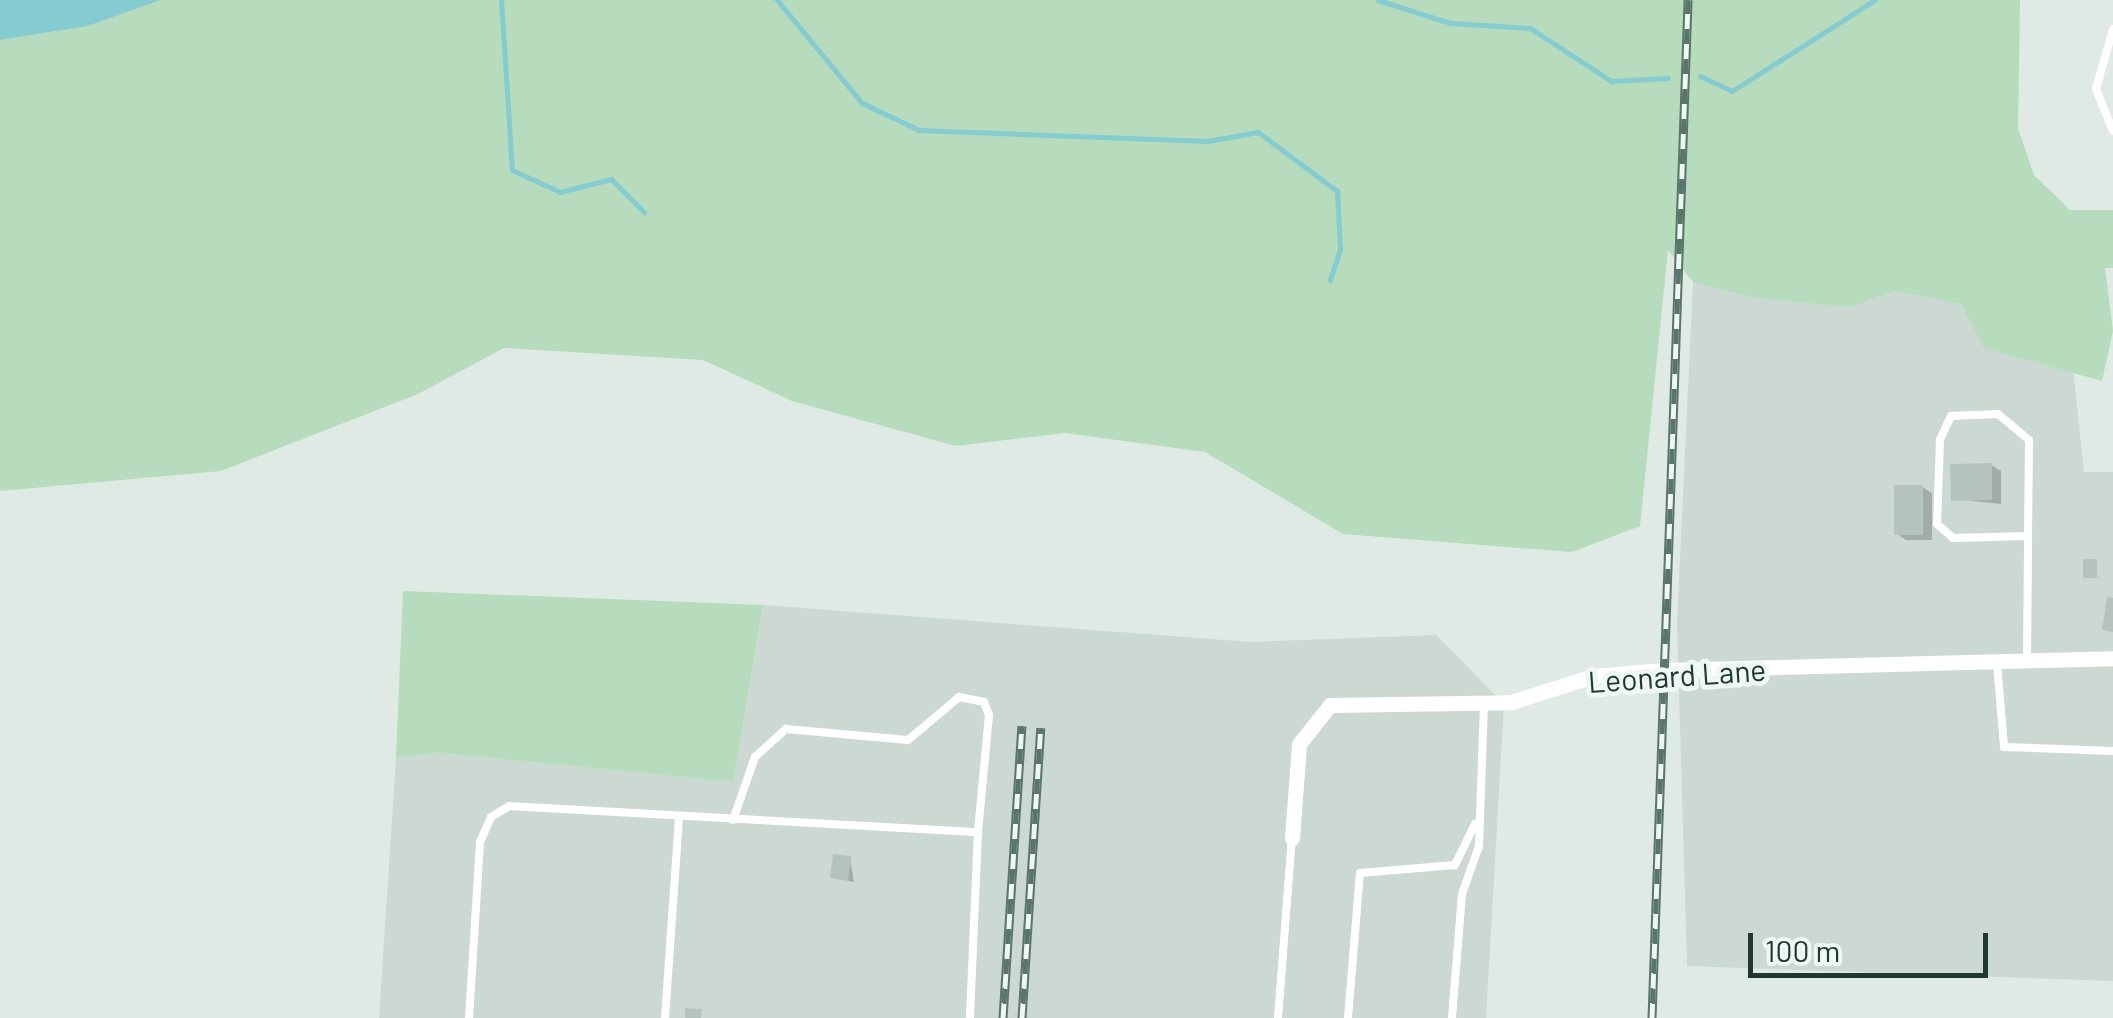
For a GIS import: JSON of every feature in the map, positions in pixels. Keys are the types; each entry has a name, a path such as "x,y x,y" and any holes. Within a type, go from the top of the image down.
{"street":[{"name":"Leonard Lane","path":"1292,838 1299,744 1330,705 1484,705 1594,676 1663,670 2113,658"}],"lane":[{"path":"2113,28 2096,88 2113,130"},
{"path":"2027,662 2028,536 2028,440 1998,414 1951,416 1940,440 1937,524 1953,538 2028,536"},
{"path":"1998,663 2004,747 2113,751"},
{"path":"734,820 755,756 786,729 908,740 959,697 984,702 989,715 978,832 970,1018"},
{"path":"1452,1018 1475,824 1484,705"},
{"path":"469,1018 480,842 490,817 509,806 978,832"},
{"path":"664,1018 679,816"},
{"path":"1348,1018 1360,873 1455,864 1475,824"},
{"path":"1278,1018 1292,838"}],"shaded area":[{"path":"1693,282 1853,307 1894,291 1962,304 2073,368 2084,472 2113,472 2113,981 1687,966 1677,623"},
{"path":"763,605 1251,642 1436,635 1504,704 1486,1018 379,1018 396,758 438,753 733,782"}],"green space":[{"path":"161,0 2020,0 2018,128 2034,175 2070,210 2113,210 2113,268 2105,268 2113,331 2102,381 1984,348 1961,304 1894,291 1853,307 1757,298 1693,282 1668,250 1640,526 1572,552 1343,534 1205,452 1065,433 956,446 792,401 703,360 504,348 418,394 221,471 0,491 0,40 88,26"},
{"path":"403,591 763,605 733,782 438,753 396,758"}],"water":[{"path":"0,0 161,0 88,26 0,40"}],"building":[{"path":"1992,463 1992,500 1951,501 1950,464"},
{"path":"1894,485 1923,485 1923,535 1894,535"},
{"path":"2083,559 2097,559 2097,578 2083,578"},
{"path":"2107,597 2113,598 2113,632 2102,630"},
{"path":"833,854 851,856 848,881 830,878"},
{"path":"685,1008 702,1009 701,1018 685,1018"}],"waterway":[{"path":"501,0 512,170 560,192 611,179 644,212"},
{"path":"777,0 862,103 919,130 1207,141 1258,132 1337,191 1340,249 1330,280"},
{"path":"1378,0 1450,23 1530,28 1611,81 1668,78"},
{"path":"1700,76 1732,91 1875,0"}],"railway":[{"path":"1652,1018 1688,0"},
{"path":"1003,1018 1022,726"},
{"path":"1022,1018 1041,728"}]}
